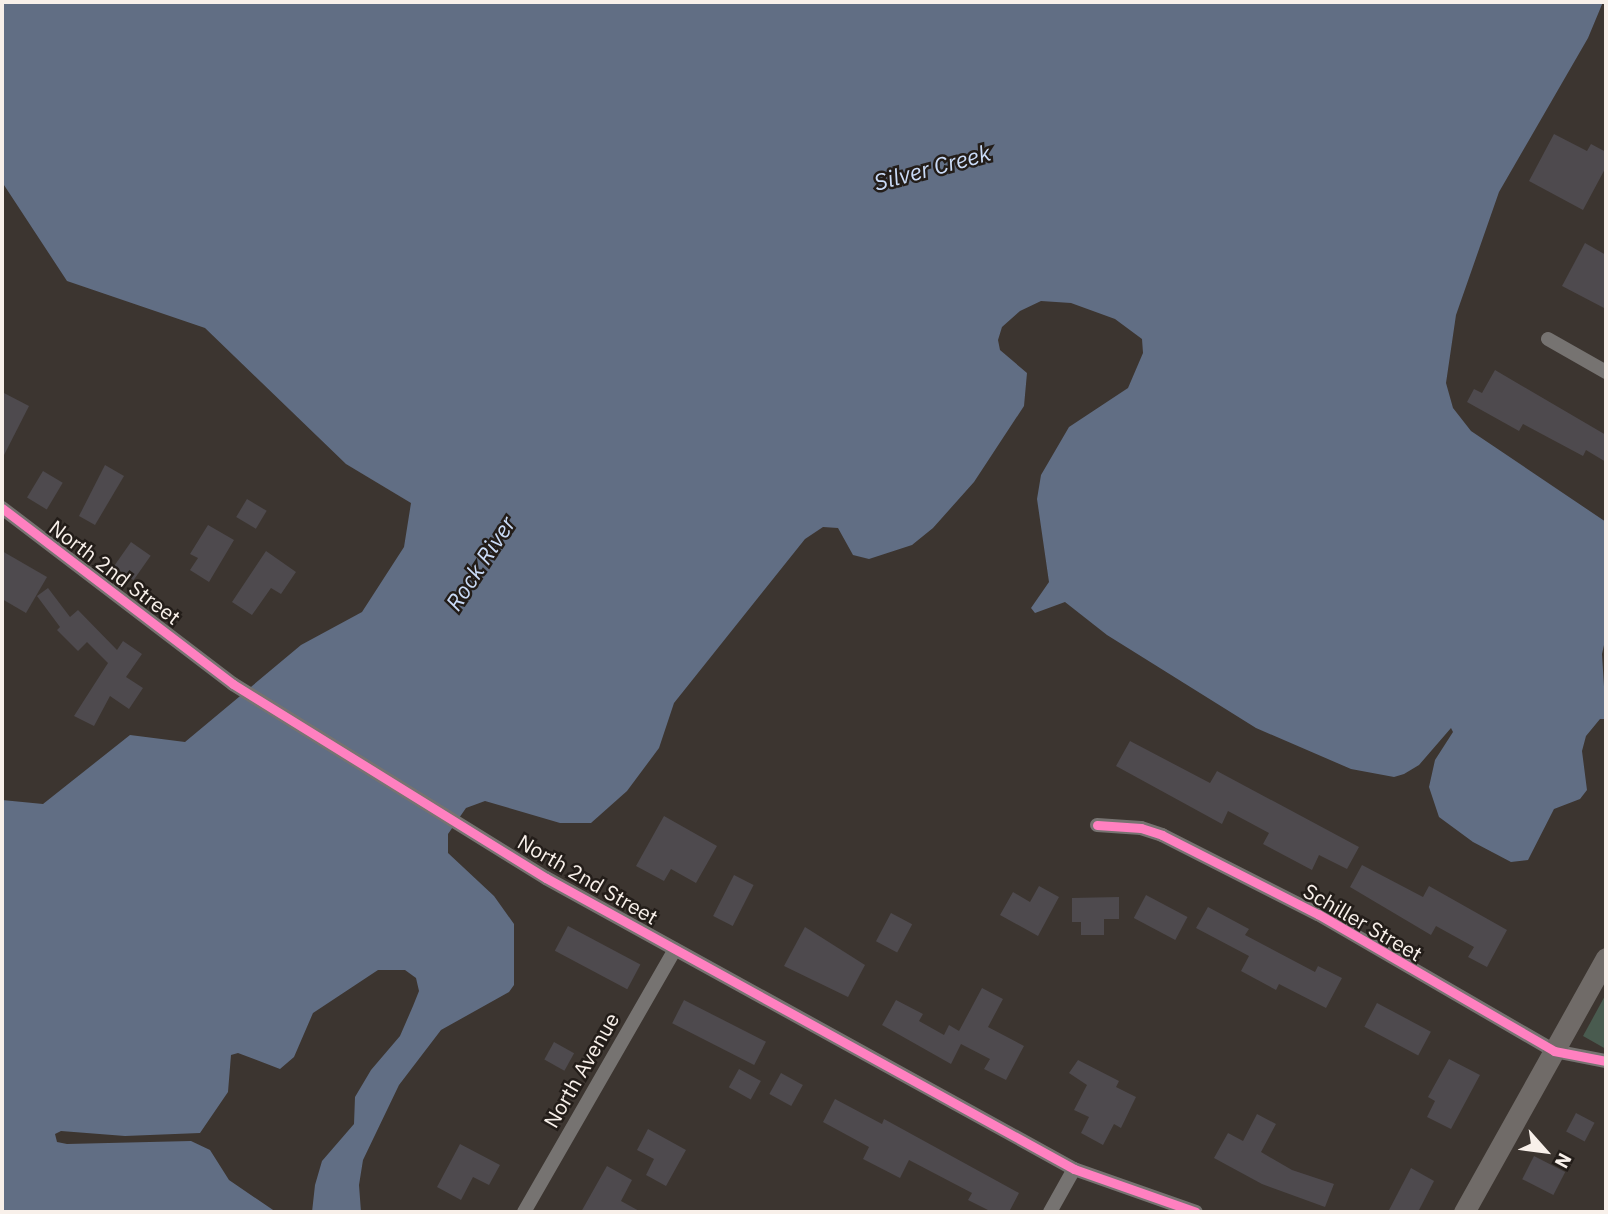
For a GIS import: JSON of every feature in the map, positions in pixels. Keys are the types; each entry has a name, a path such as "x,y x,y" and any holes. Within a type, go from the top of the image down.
{"street":[{"path":"1548,339 1606,372"},
{"name":"North 2nd Street","path":"2,508 233,684 475,834 675,949 1074,1169 1196,1212"},
{"name":"Schiller Street","path":"1097,825 1141,828 1174,841 1318,914 1554,1051 1606,1061"},
{"name":"North Avenue","path":"524,1212 675,949"},
{"path":"1464,1212 1606,958"},
{"path":"1050,1212 1074,1169"}],"green space":[{"path":"1606,994 1606,1049 1583,1036"}],"water":[{"path":"2,2 1603,2 1588,38 1499,192 1456,315 1446,383 1453,408 1471,431 1606,522 1606,636 1602,654 1606,719 1600,719 1586,736 1582,751 1587,790 1580,799 1554,809 1528,860 1511,862 1473,842 1439,817 1429,787 1435,760 1453,732 1451,728 1419,765 1404,774 1394,777 1351,769 1256,728 1107,635 1065,602 1035,613 1031,608 1049,582 1037,499 1041,475 1069,427 1128,388 1143,353 1142,339 1115,319 1071,303 1041,301 1020,311 1002,327 998,340 1000,350 1027,373 1024,406 974,482 933,528 912,545 869,559 853,555 838,528 823,527 805,539 674,703 659,748 627,791 591,823 560,823 485,801 466,808 448,834 448,853 494,896 514,924 514,985 509,992 441,1030 399,1085 363,1160 359,1185 361,1212 312,1212 315,1185 322,1161 354,1124 355,1097 371,1070 400,1036 413,1006 419,991 416,978 405,970 378,970 313,1013 294,1057 280,1069 238,1053 231,1055 228,1092 200,1133 125,1136 61,1131 55,1134 57,1142 67,1144 191,1141 210,1150 229,1180 276,1212 2,1212 2,800 43,804 130,735 185,742 301,645 362,612 404,547 411,503 346,464 205,328 67,281 2,182"}],"building":[{"path":"1554,134 1587,151 1591,144 1606,152 1606,167 1583,210 1529,181"},
{"path":"1585,243 1606,255 1606,309 1562,286"},
{"path":"1495,370 1606,435 1606,462 1586,450 1583,456 1523,424 1519,431 1467,402 1474,389 1482,393"},
{"path":"2,392 29,406 2,459"},
{"path":"105,465 124,476 95,525 79,516"},
{"path":"43,471 63,483 47,509 27,498"},
{"path":"247,499 267,511 256,529 236,517"},
{"path":"208,525 234,540 209,582 190,570 198,558 190,554"},
{"path":"131,542 151,556 133,580 114,567"},
{"path":"2,551 47,577 26,613 2,599"},
{"path":"266,551 296,572 281,594 271,588 252,615 232,602"},
{"path":"48,588 70,617 78,610 117,650 123,641 142,654 126,677 143,688 129,709 110,696 94,726 74,716 108,663 87,642 78,651 57,630 60,627 37,596"},
{"path":"1130,741 1210,783 1217,771 1359,847 1347,869 1319,855 1312,870 1263,844 1269,833 1228,811 1222,824 1116,766"},
{"path":"664,816 717,846 696,883 671,869 664,881 636,866"},
{"path":"1362,865 1423,897 1429,886 1507,930 1487,967 1468,957 1474,947 1436,926 1431,935 1350,887"},
{"path":"734,875 754,885 733,926 713,916"},
{"path":"1039,886 1059,897 1038,936 1000,915 1013,892 1030,902"},
{"path":"1146,895 1187,917 1175,940 1134,918"},
{"path":"1119,897 1119,919 1104,919 1104,935 1081,935 1081,922 1072,922 1072,898"},
{"path":"1208,907 1249,929 1245,935 1315,972 1318,966 1342,978 1326,1008 1279,984 1276,990 1241,971 1249,956 1196,928"},
{"path":"891,913 912,924 897,953 876,941"},
{"path":"568,926 640,964 627,989 555,951"},
{"path":"805,927 865,965 848,997 784,966"},
{"path":"982,988 1003,999 988,1027 1024,1046 1006,1080 984,1069 990,1059 961,1044 951,1064 882,1025 896,1000 923,1014 919,1021 944,1035 949,1025 959,1031"},
{"path":"684,1000 766,1042 754,1065 672,1023"},
{"path":"1377,1003 1431,1032 1418,1055 1364,1027"},
{"path":"554,1042 574,1053 564,1071 544,1059"},
{"path":"1449,1059 1480,1075 1451,1129 1427,1117 1435,1101 1428,1097"},
{"path":"1078,1060 1119,1081 1116,1087 1136,1097 1121,1128 1114,1124 1103,1145 1081,1133 1089,1117 1074,1110 1087,1085 1069,1073"},
{"path":"739,1069 761,1081 751,1099 729,1087"},
{"path":"781,1073 803,1085 791,1106 769,1094"},
{"path":"835,1099 882,1124 884,1119 1019,1193 1009,1212 992,1212 968,1200 972,1193 909,1160 900,1178 863,1159 869,1147 823,1122"},
{"path":"1576,1113 1595,1123 1585,1141 1566,1132"},
{"path":"1257,1114 1276,1124 1261,1152 1292,1170 1334,1184 1325,1207 1262,1184 1214,1158 1228,1133 1243,1141"},
{"path":"648,1129 686,1150 666,1186 646,1175 654,1159 637,1150"},
{"path":"460,1144 500,1165 489,1185 473,1177 461,1200 437,1187"},
{"path":"1534,1156 1565,1172 1553,1195 1522,1179"},
{"path":"607,1166 632,1180 621,1201 641,1212 581,1212"},
{"path":"1411,1168 1434,1181 1418,1212 1388,1212"}],"cycle path":[{"path":"2,508 233,684 546,878 1074,1169 1196,1212"},
{"path":"1097,825 1141,828 1162,835 1318,914 1554,1051 1606,1061"}],"water label":[{"name":"Silver Creek","path":"932,167"},
{"name":"Rock River","path":"480,563"}]}
